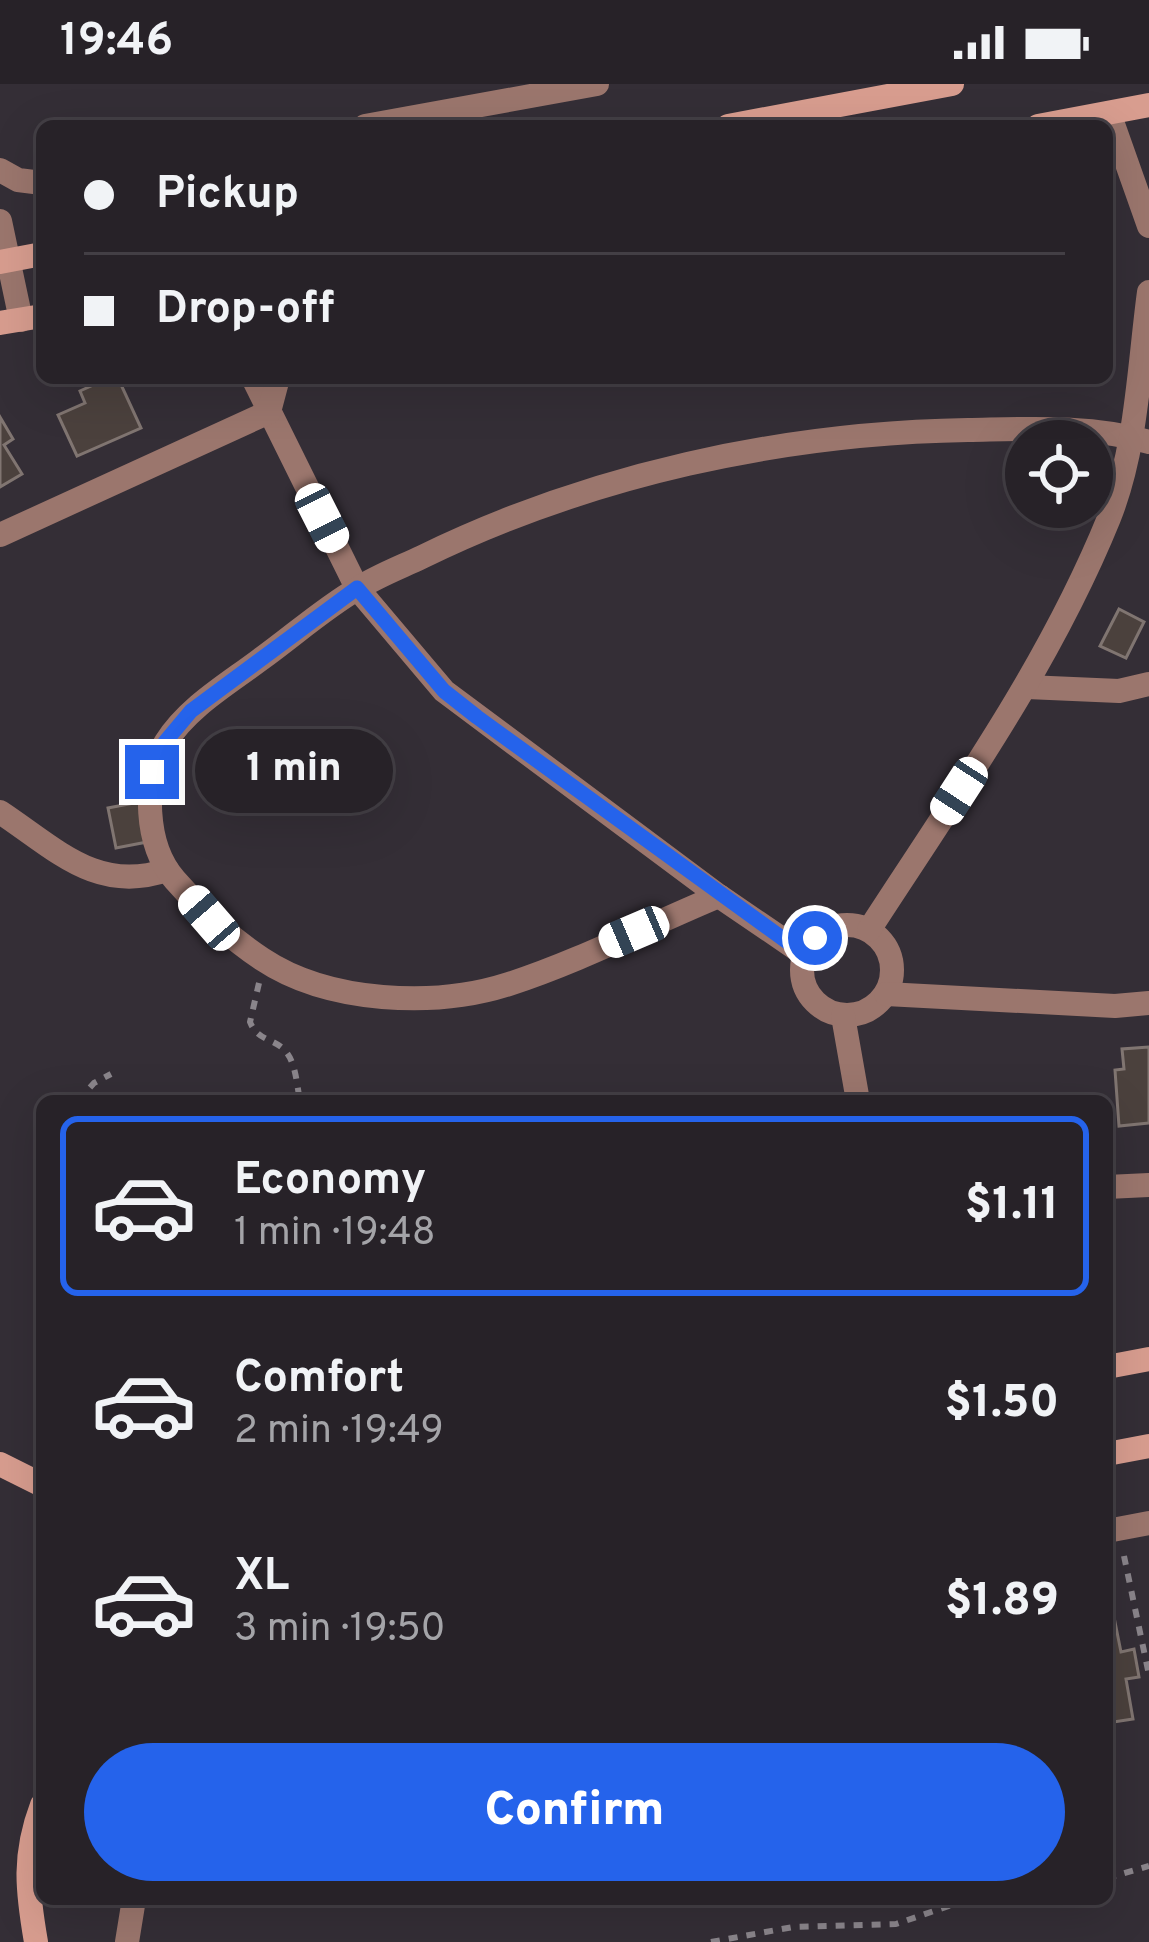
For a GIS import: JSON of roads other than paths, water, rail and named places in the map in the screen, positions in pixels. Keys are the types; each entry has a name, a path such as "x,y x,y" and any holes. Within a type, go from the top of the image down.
{"street":[{"path":"398,120 597,84"},
{"path":"760,120 952,84"},
{"path":"1070,120 1149,105"},
{"path":"1108,113 1111,120"},
{"path":"1113,127 1149,226"},
{"path":"0,170 18,180 36,182"},
{"path":"0,221 4,261 21,320"},
{"path":"4,261 36,255"},
{"path":"869,930 1027,687 1110,515 1140,440 1149,292"},
{"path":"256,384 357,588 444,691 718,896 804,954"},
{"path":"269,412 276,384"},
{"path":"0,535 269,412"},
{"path":"718,896 507,985 436,999 375,998 319,984 265,962 209,918 167,870 149,802 152,772 165,742 191,711 357,588 491,523 598,487 708,460 819,441 931,430 1044,429 1140,440"},
{"path":"1027,687 1119,691 1149,685"},
{"path":"0,812 91,872 116,879 167,870"},
{"path":"831,927 869,930 889,951 892,980 886,994 868,1011 843,1016 817,1005 808,994 801,968 815,938 831,927"},
{"path":"886,994 1115,1006 1149,1003"},
{"path":"843,1016 857,1095"},
{"path":"1113,1187 1149,1185"},
{"path":"1113,1366 1149,1359"},
{"path":"1113,1453 1149,1446"},
{"path":"0,1464 36,1482"},
{"path":"1113,1530 1149,1523"},
{"path":"36,1820 28,1840 29,1900 36,1942"},
{"path":"127,1942 133,1905"}]}
